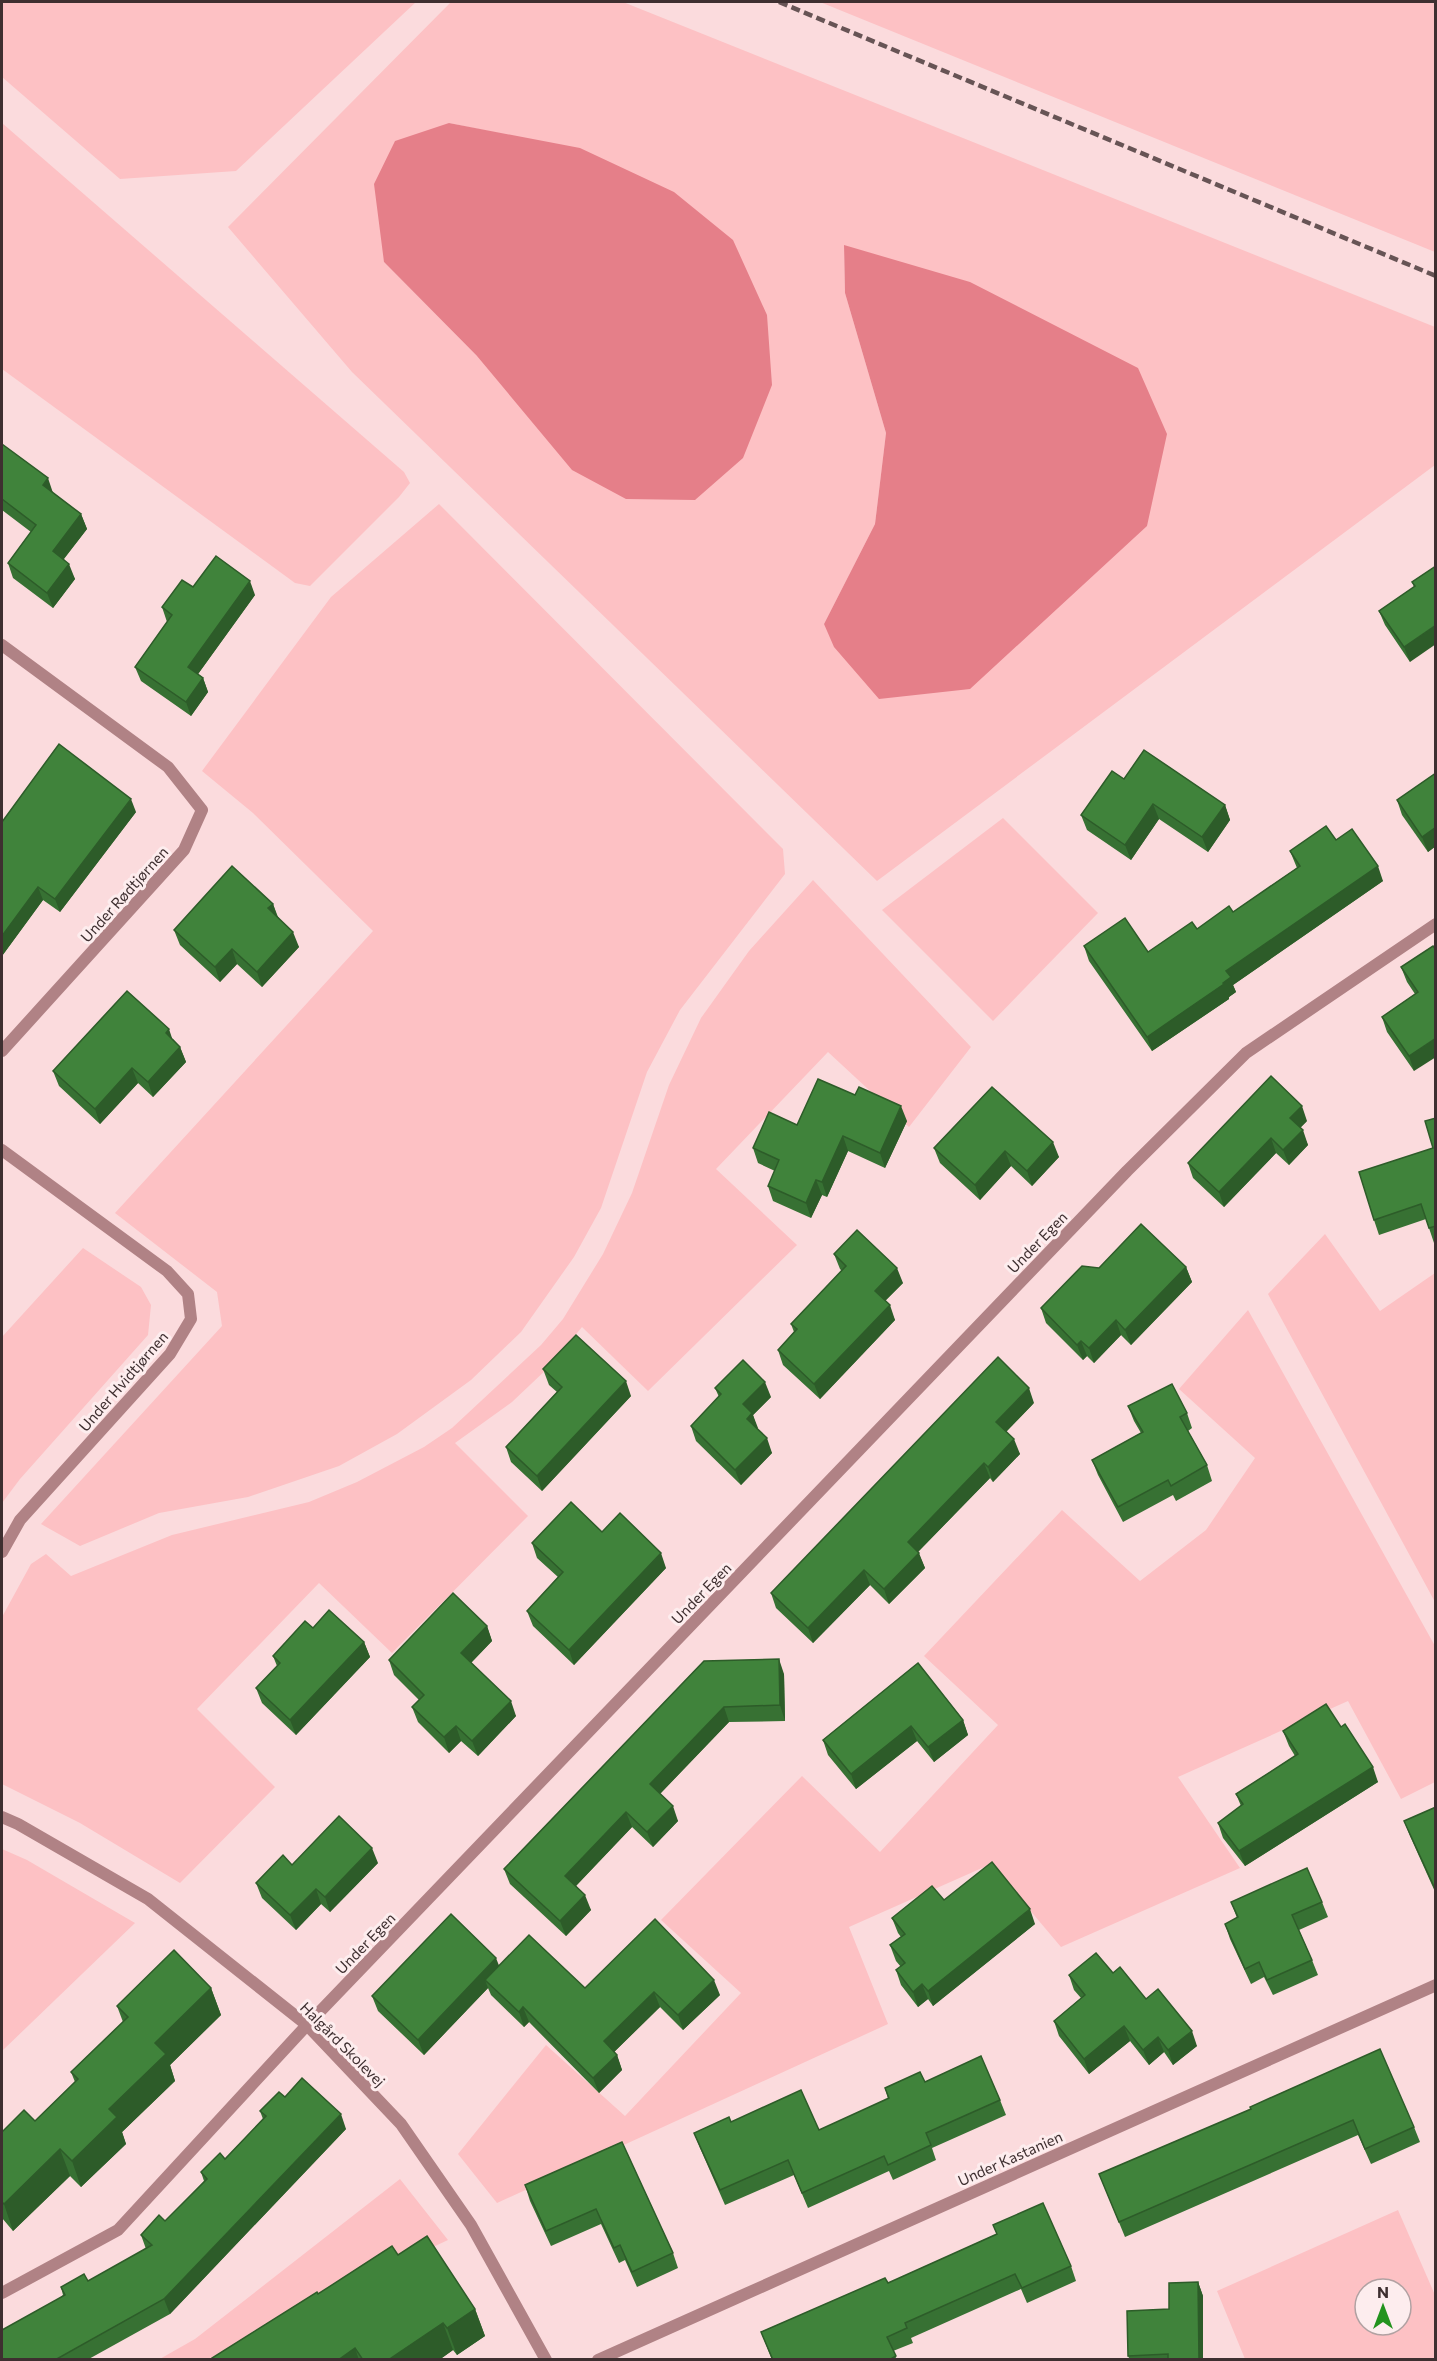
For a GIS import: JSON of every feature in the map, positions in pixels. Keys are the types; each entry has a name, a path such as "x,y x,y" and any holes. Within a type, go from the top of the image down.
{"street":[{"name":"Under Rødtjørnen","path":"2,645 168,767 202,810 184,850 2,1051"},
{"name":"Under Egen","path":"2,2294 118,2230 307,2025 1127,1171 1246,1053 1436,924"},
{"name":"Under Hvidtjørnen","path":"2,1150 166,1271 188,1294 191,1319 170,1354 20,1520 2,1552"},
{"name":"Halgård Skolevej","path":"2,1817 148,1899 307,2025 400,2124 471,2225 546,2360"},
{"name":"Under Kastanien","path":"598,2360 1436,1984"}],"shaded area":[{"path":"2,2 416,2 236,171 120,179 2,77"},
{"path":"451,2 623,2 1435,327 1435,465 877,881 352,372 228,227","holes":["449,123 507,135 477,356 384,262","844,245 970,689 824,624 875,524 886,433 845,293"]},
{"path":"820,2 1435,2 1435,252"},
{"path":"2,123 404,472 410,483 399,497 310,586 295,583 2,369"},
{"path":"449,123 580,148 674,192 733,240 767,315 772,385 743,458 695,500 626,499 572,470 477,356 384,262 374,184 395,141"},
{"path":"844,245 970,282 1138,368 1167,434 1147,526 970,689 879,699 834,647 824,624 875,524 886,433 845,293"},
{"path":"439,504 783,849 785,874 680,1010 647,1072 601,1208 574,1257 521,1332 471,1380 397,1434 339,1466 248,1497 159,1513 80,1546 41,1524 222,1326 217,1292 115,1213 373,931 253,813 202,771 331,597"},
{"path":"1003,818 1098,913 993,1021 882,910"},
{"path":"813,880 971,1047 909,1127 828,1052 716,1169 797,1245 648,1391 582,1327 549,1367 512,1402 455,1443 528,1516 392,1653 319,1583 197,1709 275,1787 180,1883 80,1823 2,1784 2,1617 31,1564 46,1554 71,1576 172,1535 309,1502 357,1482 424,1447 452,1428 541,1345 563,1319 603,1254 632,1193 669,1085 701,1018 749,951"},
{"path":"1325,1234 1380,1311 1435,1273 1435,1602 1268,1294"},
{"path":"83,1248 141,1287 151,1305 148,1335 20,1479 2,1503 2,1337"},
{"path":"1248,1310 1435,1646 1435,1782 1401,1799 1348,1701 1178,1777 1240,1868 1061,1947 991,1864 849,1927 888,2024 497,2203 458,2154 546,2045 625,2116 741,1993 661,1920 802,1776 880,1852 998,1725 924,1656 1062,1510 1140,1581 1206,1530 1255,1458 1179,1389"},
{"path":"2,1849 27,1860 135,1923 2,2051"},
{"path":"400,2179 448,2240 253,2331 230,2359 158,2360 195,2339"},
{"path":"1398,2210 1435,2295 1435,2359 1245,2359 1217,2291"}],"building":[{"path":"2,444 48,478 43,485 81,514 53,551 69,564 47,593 8,563 36,525 2,499"},
{"path":"216,556 250,581 188,667 203,678 186,702 135,667 172,615 162,607 182,580 193,587"},
{"path":"1436,566 1436,625 1404,647 1379,611 1415,586 1412,582"},
{"path":"59,744 131,799 55,899 38,887 2,936 2,822"},
{"path":"1144,750 1225,805 1202,837 1153,804 1125,845 1081,815 1112,771 1124,779"},
{"path":"1436,773 1436,827 1422,837 1397,800"},
{"path":"1326,826 1336,840 1352,829 1378,866 1226,971 1231,977 1224,984 1147,1037 1084,946 1125,918 1148,952 1192,922 1197,929 1229,906 1233,912 1300,866 1290,851"},
{"path":"232,866 273,904 268,908 293,932 257,972 232,949 215,967 174,930"},
{"path":"1433,946 1436,950 1436,1038 1409,1056 1382,1017 1418,992 1401,967"},
{"path":"127,991 169,1029 166,1033 180,1047 148,1082 132,1068 95,1109 53,1071"},
{"path":"1271,1076 1302,1106 1290,1118 1303,1130 1283,1150 1271,1138 1219,1192 1188,1163"},
{"path":"818,1079 855,1095 859,1087 901,1106 880,1153 843,1136 822,1182 816,1180 806,1203 768,1186 779,1160 753,1148 769,1112 797,1125"},
{"path":"992,1087 1053,1142 1027,1171 1005,1151 975,1185 934,1148"},
{"path":"1436,1118 1436,1226 1429,1228 1421,1204 1374,1220 1359,1172 1433,1148 1425,1121"},
{"path":"1141,1224 1186,1267 1125,1330 1116,1320 1089,1348 1081,1341 1077,1345 1041,1308 1082,1266 1099,1268"},
{"path":"857,1230 897,1268 875,1291 890,1305 814,1384 778,1350 797,1329 791,1324 846,1266 834,1254"},
{"path":"576,1335 626,1381 537,1476 506,1447 562,1387 543,1369"},
{"path":"998,1357 1029,1388 996,1422 1014,1439 988,1467 984,1463 908,1542 919,1553 884,1589 864,1570 808,1628 771,1593"},
{"path":"743,1360 765,1382 743,1404 752,1413 747,1419 767,1438 735,1470 691,1426 721,1394 715,1388"},
{"path":"1172,1384 1187,1413 1180,1417 1207,1465 1171,1486 1168,1480 1118,1507 1092,1460 1143,1432 1128,1406"},
{"path":"571,1502 602,1532 620,1513 661,1553 569,1650 527,1611 563,1572 532,1543"},
{"path":"453,1593 487,1626 461,1653 511,1701 472,1741 456,1726 444,1737 412,1707 424,1695 389,1660"},
{"path":"329,1610 364,1642 290,1720 256,1688 280,1663 273,1656 305,1621 313,1628"},
{"path":"779,1659 780,1705 724,1707 650,1784 673,1806 647,1832 626,1812 565,1876 585,1895 560,1921 504,1869 704,1661"},
{"path":"918,1663 963,1720 928,1747 911,1726 851,1774 823,1740"},
{"path":"1326,1704 1341,1727 1345,1724 1373,1767 1239,1851 1218,1823 1243,1804 1236,1794 1298,1754 1283,1731"},
{"path":"1436,1807 1436,1891 1404,1821"},
{"path":"339,1816 372,1848 325,1897 316,1889 290,1915 256,1883 283,1855 292,1865"},
{"path":"992,1862 1030,1909 928,1991 922,1984 913,1992 896,1970 905,1963 890,1945 905,1934 892,1918 932,1886 944,1900"},
{"path":"1307,1868 1322,1902 1292,1915 1312,1960 1267,1980 1259,1962 1245,1969 1225,1924 1238,1917 1231,1902"},
{"path":"451,1914 496,1958 418,2040 372,1996"},
{"path":"655,1919 714,1980 678,2015 654,1992 604,2041 617,2055 593,2078 523,2007 519,2012 485,1980 529,1935 585,1988"},
{"path":"174,1950 211,1988 155,2043 166,2054 109,2109 117,2117 72,2161 60,2149 4,2204 2,2202 2,2132 24,2110 35,2121 78,2079 71,2072 128,2017 117,2006"},
{"path":"1096,1953 1113,1973 1120,1967 1146,1999 1158,1989 1192,2031 1168,2050 1158,2037 1143,2050 1124,2026 1084,2059 1054,2021 1085,1995 1069,1975"},
{"path":"1380,2049 1414,2127 1365,2149 1353,2120 1119,2222 1099,2174 1251,2109 1250,2107"},
{"path":"981,2056 1000,2100 926,2133 931,2145 888,2165 884,2156 802,2193 788,2160 720,2190 694,2133 729,2117 731,2122 801,2090 819,2130 889,2098 885,2088 920,2072 925,2082"},
{"path":"302,2078 341,2114 164,2299 55,2360 2,2360 2,2330 65,2295 61,2287 84,2274 88,2281 152,2245 141,2235 159,2215 165,2221 207,2179 201,2172 220,2153 225,2159 266,2116 260,2111 279,2092 285,2097"},
{"path":"622,2142 673,2253 632,2272 620,2245 614,2248 596,2209 546,2231 525,2185"},
{"path":"1043,2203 1071,2266 1022,2288 1015,2274 905,2323 907,2328 887,2337 896,2356 889,2360 773,2360 761,2332 885,2278 888,2283 997,2234 993,2225"},
{"path":"427,2236 475,2309 447,2328 443,2323 388,2360 363,2360 355,2348 338,2360 213,2360 212,2358 392,2246 398,2255"},
{"path":"1198,2282 1199,2360 1168,2360 1168,2354 1128,2356 1127,2311 1169,2309 1169,2283"}],"railway":[{"path":"779,2 1436,276"}]}
